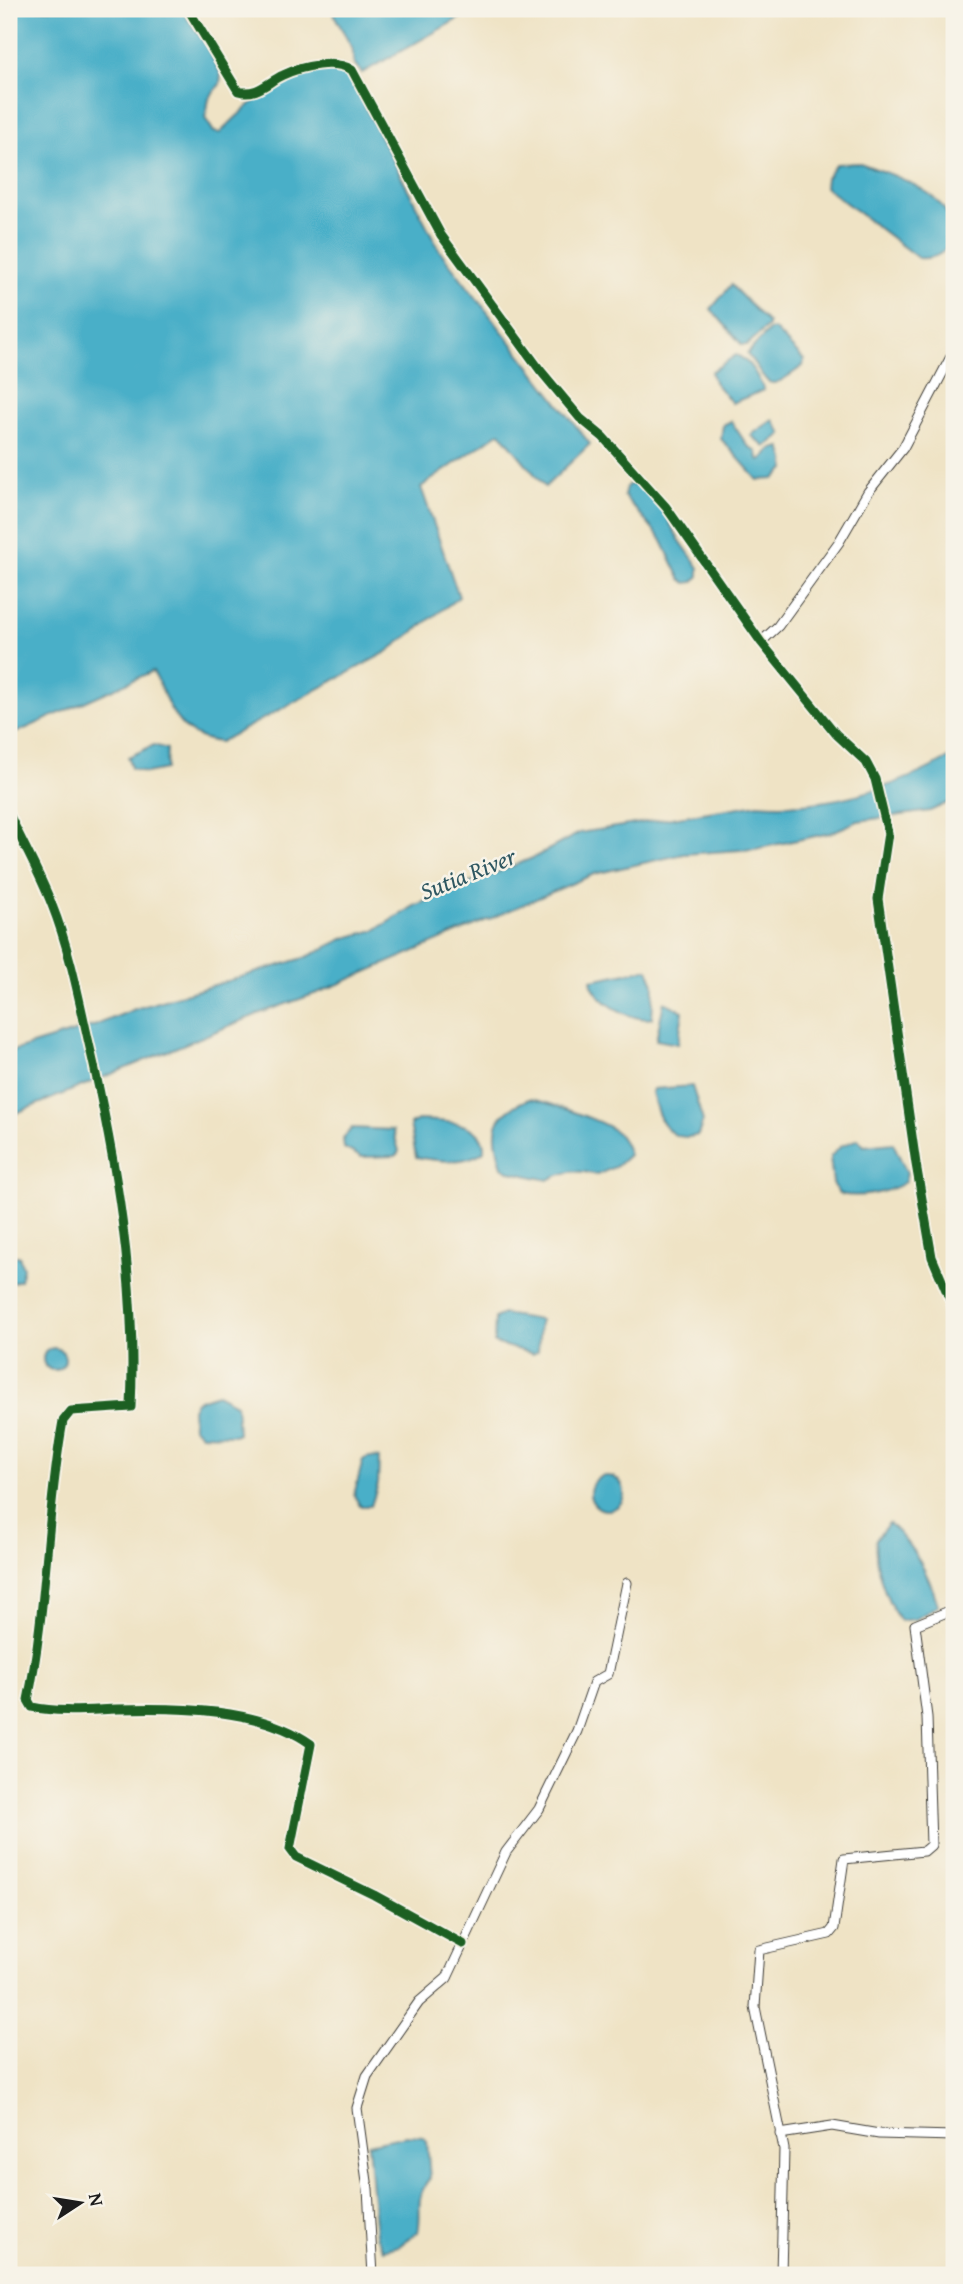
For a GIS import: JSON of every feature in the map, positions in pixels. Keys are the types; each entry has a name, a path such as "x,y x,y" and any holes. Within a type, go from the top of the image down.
{"street":[{"path":"188,9 238,91 254,92 282,76 309,68 342,64 352,70 442,235 540,370 580,418 603,438 666,507 761,642 836,734 866,762 874,779 888,833 878,899 916,1164 932,1257 954,1309"},
{"path":"761,642 778,626 839,542 868,492 902,448 954,351"},
{"path":"9,814 53,906 74,977 103,1103 132,1298 131,1407 71,1411 63,1421 48,1511 38,1655 28,1700 32,1707 50,1711 162,1707 207,1711 248,1718 299,1735 310,1744 290,1849 296,1857 374,1895 463,1944"},
{"path":"373,2275 368,2189 357,2108 367,2076 419,2002 447,1978 506,1852 539,1809 577,1731 594,1682 608,1674 627,1583"},
{"path":"781,2275 784,2149 755,2007 759,1950 829,1934 834,1928 844,1859 925,1852 931,1845 928,1717 915,1625 953,1609 954,1622"},
{"path":"780,2134 832,2126 879,2134 954,2136"}],"water":[{"path":"9,9 181,9 202,39 221,74 220,84 209,99 205,118 214,132 220,133 261,96 294,77 329,69 347,72 440,251 590,444 545,487 500,432 421,487 459,597 387,652 220,742 193,734 184,727 170,708 153,671 9,736"},
{"path":"331,9 467,9 465,15 362,73 354,63 352,48"},
{"path":"860,163 907,181 936,200 946,212 951,226 949,243 944,251 932,257 918,258 825,187 826,178 836,164"},
{"path":"731,285 768,323 747,345 742,345 711,309"},
{"path":"774,329 804,360 803,366 775,383 766,379 747,354 769,330"},
{"path":"736,355 749,365 764,390 732,403 714,382 711,372"},
{"path":"773,420 782,434 765,447 751,435"},
{"path":"731,421 747,445 757,452 758,459 761,460 772,449 781,447 785,469 774,479 758,480 721,439 723,425"},
{"path":"630,484 646,490 662,509 699,568 699,576 693,582 686,583 680,578 661,539 624,496 626,487"},
{"path":"154,745 167,749 166,769 146,773 131,768 128,757"},
{"path":"954,755 954,800 930,811 858,821 830,833 755,849 684,854 594,874 320,992 263,1012 9,1116 9,1052 94,1026 135,1009 307,957 345,938 375,930 416,905 535,857 579,833 758,804 808,804 834,800 885,787"},
{"path":"648,969 654,984 652,1018 635,1017 615,1008 593,988 591,980"},
{"path":"664,1002 683,1011 678,1044 656,1040"},
{"path":"692,1086 703,1121 698,1135 678,1136 665,1127 652,1092 653,1089"},
{"path":"529,1099 574,1112 609,1127 622,1139 629,1155 617,1166 597,1175 571,1172 548,1180 511,1172 502,1167 497,1143 497,1125 507,1111"},
{"path":"418,1120 449,1122 470,1128 478,1133 483,1141 484,1151 460,1160 442,1161 416,1157 410,1124"},
{"path":"352,1128 393,1130 399,1151 396,1156 361,1157 344,1148 343,1138"},
{"path":"858,1139 864,1146 893,1143 907,1173 905,1182 890,1190 873,1194 839,1194 833,1183 830,1157 841,1146"},
{"path":"9,1256 19,1256 23,1268 20,1280 9,1284"},
{"path":"503,1314 540,1320 538,1351 533,1354 494,1343 495,1318"},
{"path":"54,1348 62,1351 65,1359 62,1367 54,1370 46,1367 43,1359 46,1351"},
{"path":"217,1394 236,1404 238,1433 234,1435 201,1434 193,1427 192,1409 196,1401"},
{"path":"368,1457 379,1458 378,1484 371,1506 360,1506 354,1495 363,1460"},
{"path":"607,1476 619,1481 624,1493 619,1505 607,1510 595,1505 590,1493 595,1481"},
{"path":"889,1523 906,1541 919,1561 938,1605 916,1619 900,1621 882,1582 876,1539"},
{"path":"406,2136 423,2137 427,2141 430,2179 420,2198 418,2232 399,2246 383,2250 376,2236 368,2144"}],"cycle path":[{"path":"188,9 238,91 257,90 283,75 309,67 328,64 352,70 441,235 540,370 580,418 603,437 666,507 761,642 836,734 866,762 875,779 888,833 878,899 916,1164 932,1257 954,1309"},
{"path":"9,814 52,905 81,1005 107,1130 122,1222 131,1314 132,1360 131,1407 71,1411 63,1421 39,1631 28,1700 32,1707 53,1710 141,1708 218,1712 268,1723 291,1732 311,1744 290,1849 296,1857 374,1895 463,1944"}],"water label":[{"name":"Sutia River","path":"468,874"}]}
